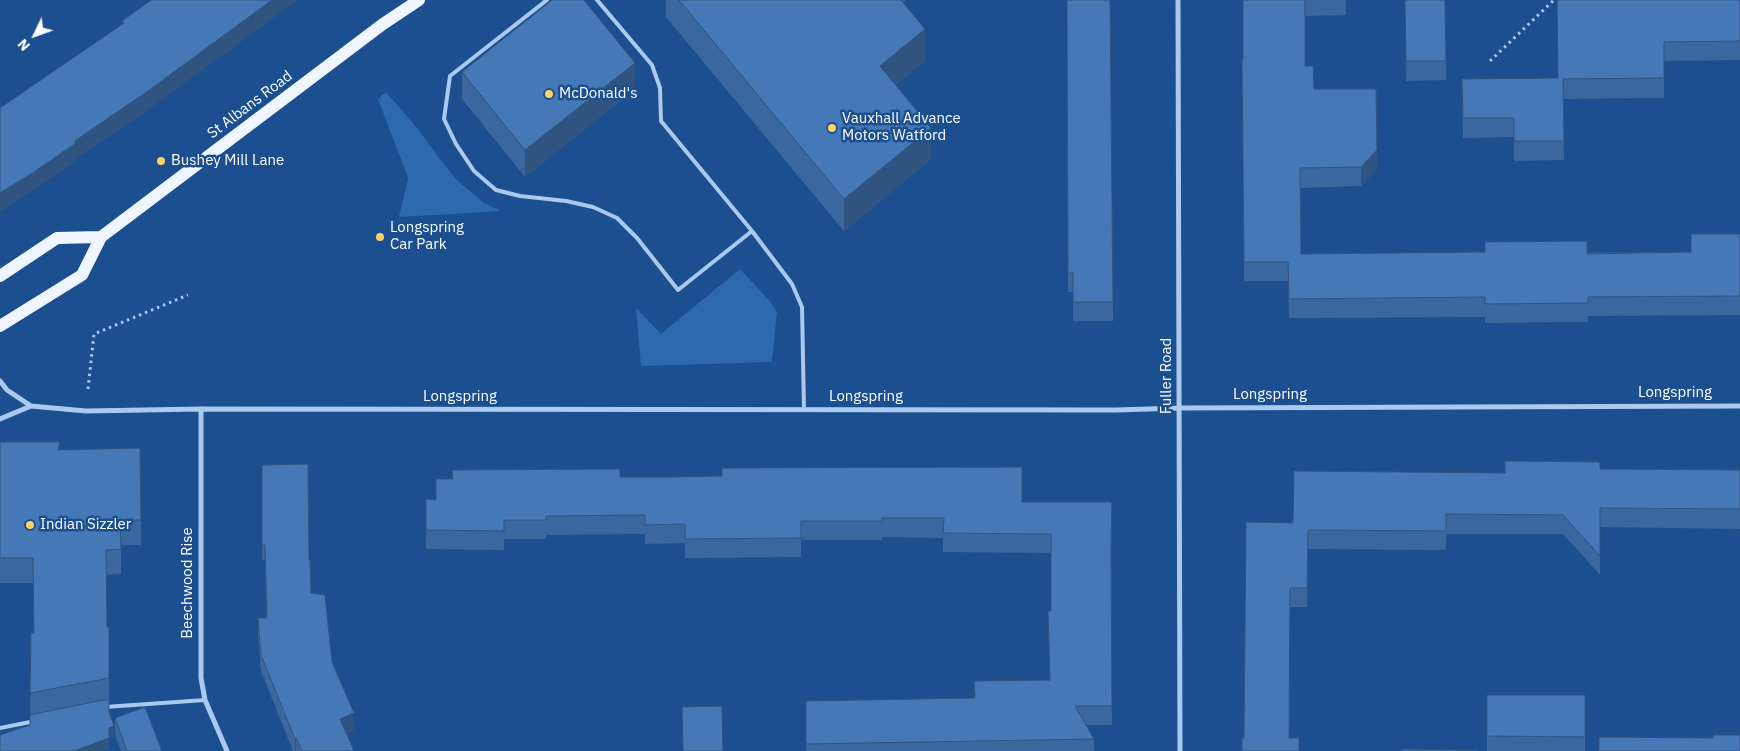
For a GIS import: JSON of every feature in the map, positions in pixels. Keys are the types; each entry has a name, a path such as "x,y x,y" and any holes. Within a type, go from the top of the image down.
{"main road":[{"name":"St Albans Road","path":"0,326 82,276 101,237 376,29 419,0"},
{"path":"0,276 58,238 101,237"}],"street":[{"name":"Fuller Road","path":"1178,0 1180,751"},
{"name":"Longspring","path":"0,381 7,390 31,406 86,411 201,409 1116,410 1180,408 1740,406"},
{"path":"0,419 31,406"},
{"name":"Beechwood Rise","path":"201,409 201,678 205,700 227,751"}],"lane":[{"path":"547,0 450,76 444,119 456,144 474,171 496,190 520,196 566,201 593,207 617,218 637,238 678,290 752,232"},
{"path":"597,0 652,65 660,88 661,121 792,284 802,306 804,409"},
{"path":"102,707 205,700"},
{"path":"0,728 37,720"}],"path":[{"path":"1490,61 1554,0"},
{"path":"86,411 94,334 188,295"}],"shaded area":[{"path":"386,92 418,129 457,180 484,203 501,211 399,217 408,178 378,99"},
{"path":"740,269 769,300 777,312 772,362 641,366 636,308 661,334"}],"building":[{"path":"151,0 272,0 148,91 75,141 76,143 0,193 0,108 124,23 122,21"},
{"name":"McDonald's","path":"552,0 584,0 635,63 525,150 462,72"},
{"name":"Vauxhall Advance Motors Watford","path":"679,0 901,0 925,29 880,66 931,128 844,199"},
{"path":"1067,0 1110,0 1113,302 1073,302 1073,273 1068,273"},
{"path":"1243,0 1305,0 1305,66 1313,66 1314,89 1376,89 1377,150 1361,167 1300,168 1301,254 1485,252 1485,242 1587,241 1587,254 1691,252 1691,234 1740,234 1740,296 1588,297 1588,303 1485,304 1485,297 1289,299 1288,262 1244,262"},
{"path":"1405,0 1445,0 1446,61 1406,61"},
{"path":"1557,0 1740,0 1740,41 1664,42 1664,78 1563,79 1564,141 1514,141 1514,118 1463,118 1462,79 1558,78"},
{"path":"0,442 60,442 58,450 140,448 141,520 120,520 121,549 106,550 109,678 30,693 31,633 34,633 33,558 0,558"},
{"path":"1505,461 1600,462 1600,469 1740,470 1740,509 1600,508 1600,556 1563,515 1446,514 1446,531 1308,530 1307,588 1290,588 1289,738 1299,738 1299,751 1242,751 1242,738 1244,738 1246,522 1293,523 1294,471 1505,473"},
{"path":"308,464 311,593 325,595 332,662 354,713 340,719 354,751 302,751 295,739 261,655 258,618 267,618 265,545 262,545 262,465"},
{"path":"1022,467 1022,502 1112,502 1112,706 1075,706 1094,739 806,744 806,701 975,698 974,681 1050,680 1048,611 1051,611 1051,534 943,533 944,518 882,518 882,521 801,521 801,538 685,539 685,524 645,525 645,515 546,516 546,520 504,520 504,531 426,530 426,499 436,500 436,479 453,479 452,470 620,469 620,477 672,477 722,476 722,468"},
{"path":"1487,695 1585,695 1585,737 1487,736"},
{"path":"109,700 109,712 114,726 109,728 109,738 74,751 0,751 0,735 30,725 30,715"},
{"path":"722,706 723,751 683,751 682,707"},
{"path":"145,707 162,751 127,751 115,718"},
{"path":"1713,735 1740,735 1740,751 1599,751 1599,737 1713,738"},
{"path":"1402,749 1477,750 1477,751 1402,751"}],"place":[{"name":"McDonald's","path":"549,94"},
{"name":"Vauxhall Advance Motors Watford","path":"832,128"},
{"name":"Bushey Mill Lane","path":"161,161"},
{"name":"Longspring Car Park","path":"380,237"},
{"name":"Indian Sizzler","path":"30,525"}]}
